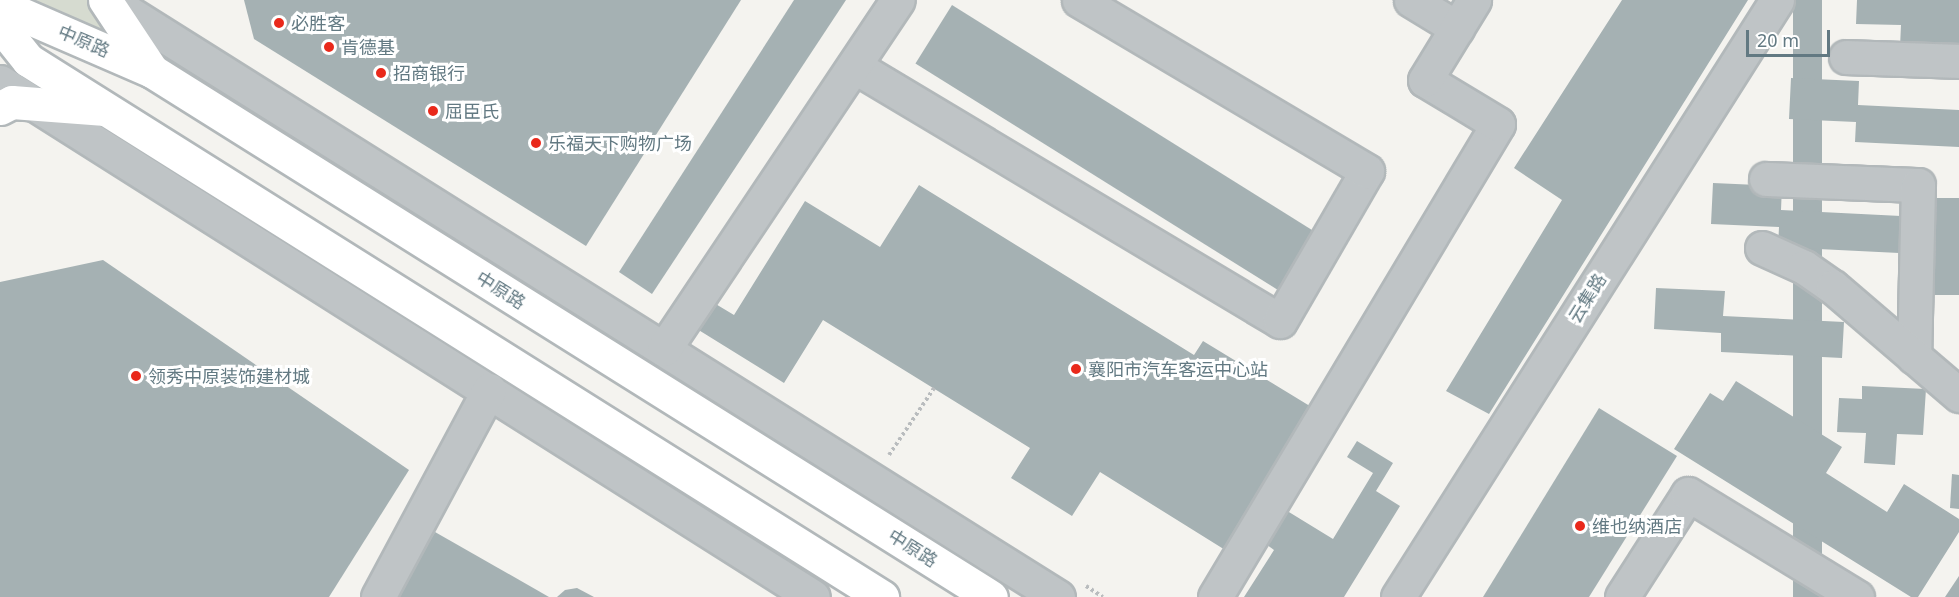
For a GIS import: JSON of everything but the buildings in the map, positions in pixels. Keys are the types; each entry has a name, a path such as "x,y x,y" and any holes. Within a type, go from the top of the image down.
{"main road":[{"path":"106,0 152,71"},
{"name":"中原路","path":"0,5 152,71 991,597"},
{"path":"0,25 28,60 882,597"},
{"path":"0,108 12,102 107,110"}],"street":[{"path":"106,0 664,349 1071,591"},
{"path":"664,349 898,0"},
{"path":"854,66 1280,321 1367,171 1079,0"},
{"path":"1411,0 1457,28"},
{"path":"1215,597 1498,124 1425,80 1474,0"},
{"name":"云集路","path":"1398,597 1777,0"},
{"path":"1846,57 1959,61"},
{"path":"0,82 40,105 813,597"},
{"path":"1766,179 1918,185 1914,357"},
{"path":"1762,248 1804,267 1833,287 1959,395"},
{"path":"378,597 489,390"},
{"path":"1622,597 1688,494 1857,597"}],"path":[{"path":"896,465 886,459 934,388"},
{"path":"1071,591 1103,597"}],"shaded area":[{"path":"0,0 105,0 152,71"}],"place":[{"name":"必胜客","path":"279,23"},
{"name":"肯德基","path":"329,47"},
{"name":"招商银行","path":"381,73"},
{"name":"屈臣氏","path":"433,111"},
{"name":"乐福天下购物广场","path":"536,143"},
{"name":"襄阳市汽车客运中心站","path":"1076,369"},
{"name":"领秀中原装饰建材城","path":"136,376"},
{"name":"维也纳酒店","path":"1580,526"}]}
